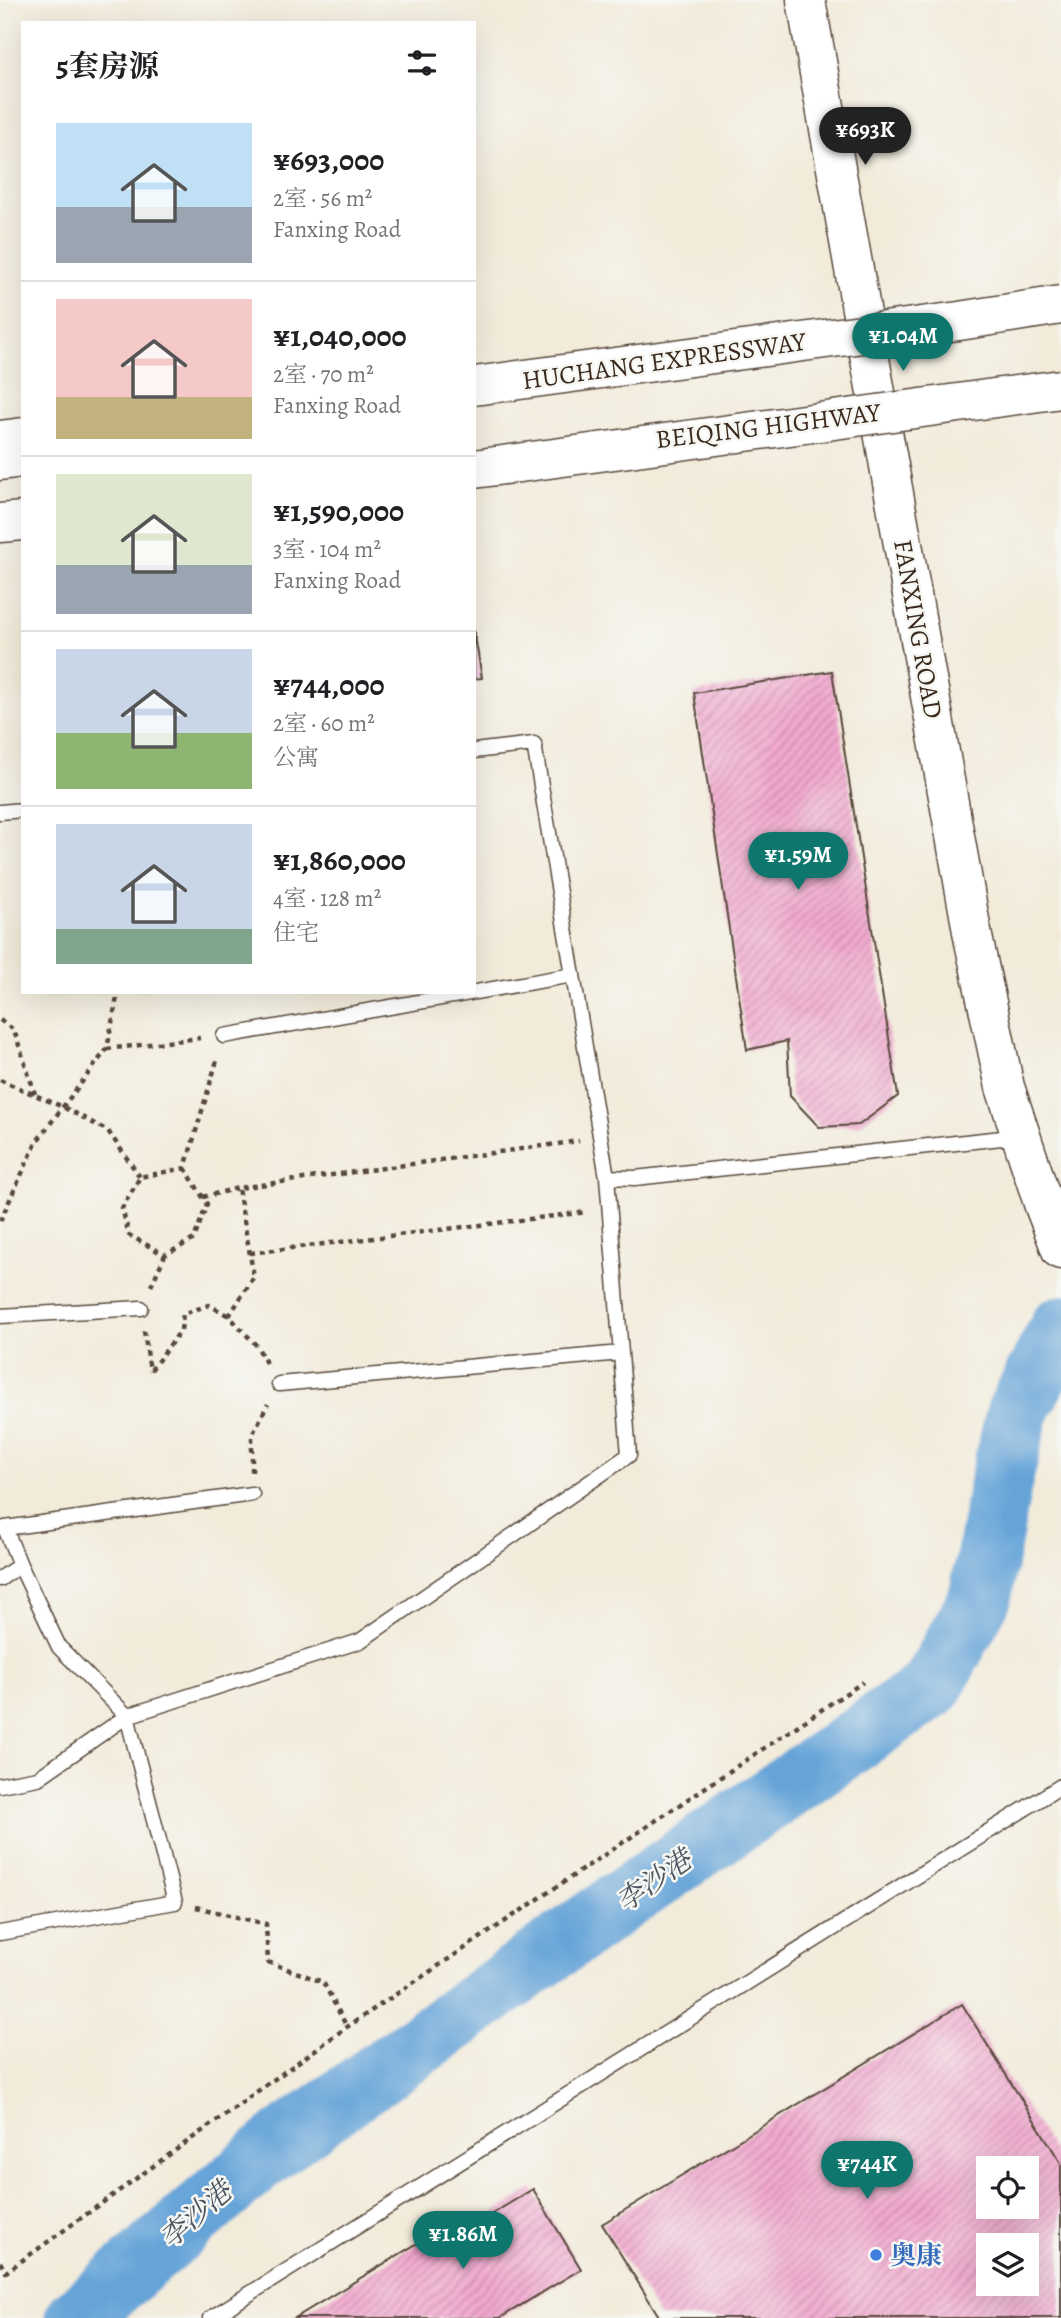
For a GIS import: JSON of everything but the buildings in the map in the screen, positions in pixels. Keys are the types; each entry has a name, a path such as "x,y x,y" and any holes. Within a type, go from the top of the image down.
{"main road":[{"name":"FANXING ROAD","path":"806,0 973,937 1005,1087 1061,1250"},
{"name":"HUCHANG EXPRESSWAY","path":"476,386 1061,306"},
{"path":"476,396 1061,316"},
{"path":"476,469 1061,387"},
{"name":"BEIQING HIGHWAY","path":"476,463 1061,387"},
{"path":"0,440 21,437"},
{"path":"0,461 21,458"},
{"path":"0,514 21,512"},
{"path":"0,523 21,521"}],"lane":[{"path":"0,1785 38,1778 127,1716 359,1641 629,1455 607,1177 534,744 476,751"},
{"path":"0,813 21,810"},
{"path":"476,992 573,975"},
{"path":"224,1036 464,994"},
{"path":"607,1177 635,1178 1021,1136"},
{"path":"0,1316 141,1308"},
{"path":"279,1384 621,1353"},
{"path":"0,1933 175,1902 127,1716 59,1647 2,1525 251,1494"},
{"path":"0,1579 20,1565"},
{"path":"211,2318 1061,1786"}],"path":[{"path":"0,1220 37,1141 107,1049 118,994"},
{"path":"0,1020 14,1030 35,1095"},
{"path":"107,1049 224,1036 185,1168 207,1204 194,1239 165,1255 129,1235 122,1208 140,1177 185,1168"},
{"path":"0,1080 63,1107 108,1131 140,1177"},
{"path":"202,1197 239,1188 600,1138"},
{"path":"229,1316 254,1277 239,1188"},
{"path":"250,1253 609,1209"},
{"path":"150,1371 181,1330 183,1314 209,1305 229,1316 257,1346 279,1384 252,1435 251,1494"},
{"path":"0,2262 6,2272 347,2027 863,1682"},
{"path":"175,1902 266,1924 268,1962 323,1982 347,2027"}],"waterway":[{"name":"李沙港","path":"77,2318 275,2147 603,1914 931,1688 980,1598 1001,1481 1018,1411 1061,1327"}],"place":[{"name":"奥康","path":"876,2255"}]}
